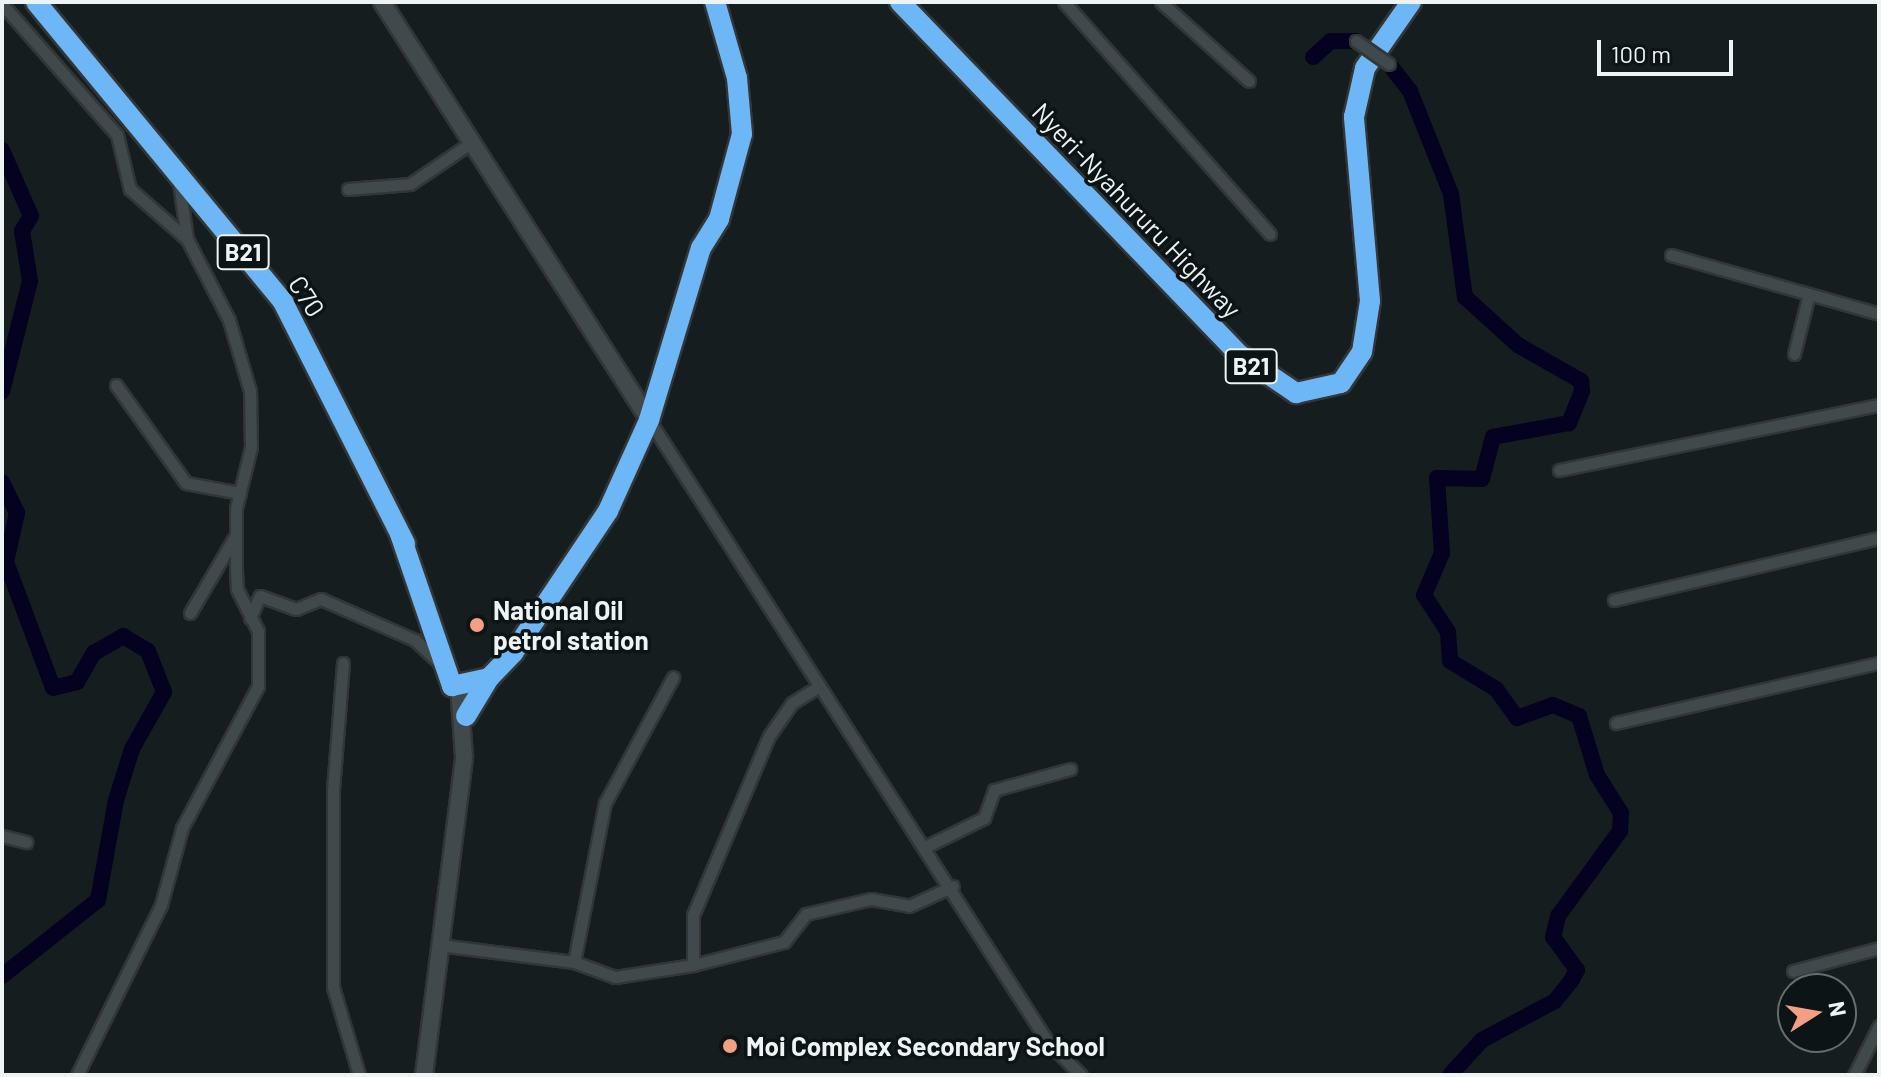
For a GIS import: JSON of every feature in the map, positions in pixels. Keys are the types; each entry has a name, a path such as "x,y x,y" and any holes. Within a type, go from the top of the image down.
{"highway":[{"name":"C70","path":"36,2 283,302 432,594 454,676"},
{"path":"466,716 485,674 526,633 608,511 649,420 742,134 737,78 715,2"},
{"name":"Nyeri-Nyahururu Highway","path":"900,2 1240,355 1296,393 1341,383 1362,352 1370,301 1354,117 1365,68 1411,2"},
{"path":"454,676 485,674"}],"main road":[{"path":"382,2 649,420"},
{"path":"424,1075 466,716 454,676"},
{"path":"451,846 458,737 454,676"}],"street":[{"path":"1064,2 1270,234"},
{"path":"1161,2 1249,81"},
{"path":"2,4 117,135 130,189 187,239"},
{"path":"1356,41 1389,64"},
{"path":"348,189 400,188 472,142"},
{"path":"77,1075 161,905 182,828 255,702 258,631 237,589 236,534 240,493 251,447 250,391 229,320 187,239 179,173"},
{"path":"1671,255 1879,314"},
{"path":"1794,354 1809,294"},
{"path":"116,385 186,483 240,493"},
{"path":"1559,470 1879,405"},
{"path":"649,420 819,686 953,886 1047,1041 1081,1075"},
{"path":"190,613 236,534"},
{"path":"1614,600 1879,538"},
{"path":"250,618 260,596 296,609 321,599 415,640 454,676"},
{"path":"343,663 333,789 333,987 359,1075"},
{"path":"1616,723 1879,663"},
{"path":"574,962 605,803 673,677"},
{"path":"693,965 693,915 769,736 792,703 819,686"},
{"path":"927,846 984,818 994,790 1070,769"},
{"path":"2,836 26,842"},
{"path":"439,945 574,962 615,977 693,965 784,942 806,914 871,899 909,906 953,886"},
{"path":"1793,971 1879,948"},
{"path":"1854,1075 1879,1026"}],"waterway":[{"path":"1313,57 1331,41 1356,41"},
{"path":"1389,64 1410,91 1451,194 1465,297 1518,345 1581,381 1582,391 1569,423 1493,437 1482,479 1437,478 1442,553 1424,595 1448,632 1450,661 1496,689 1517,718 1553,705 1579,716 1597,775 1621,813 1620,831 1558,916 1553,937 1577,970 1571,981 1555,1001 1482,1040 1450,1075"},
{"path":"2,150 31,216 22,231 30,281 2,392"},
{"path":"2,482 17,513 6,562 53,688 77,682 94,653 123,636 148,651 164,692 132,749 116,800 98,900 2,976"}],"place":[{"name":"National Oil petrol station","path":"477,625"},
{"name":"Moi Complex Secondary School","path":"730,1046"}]}
